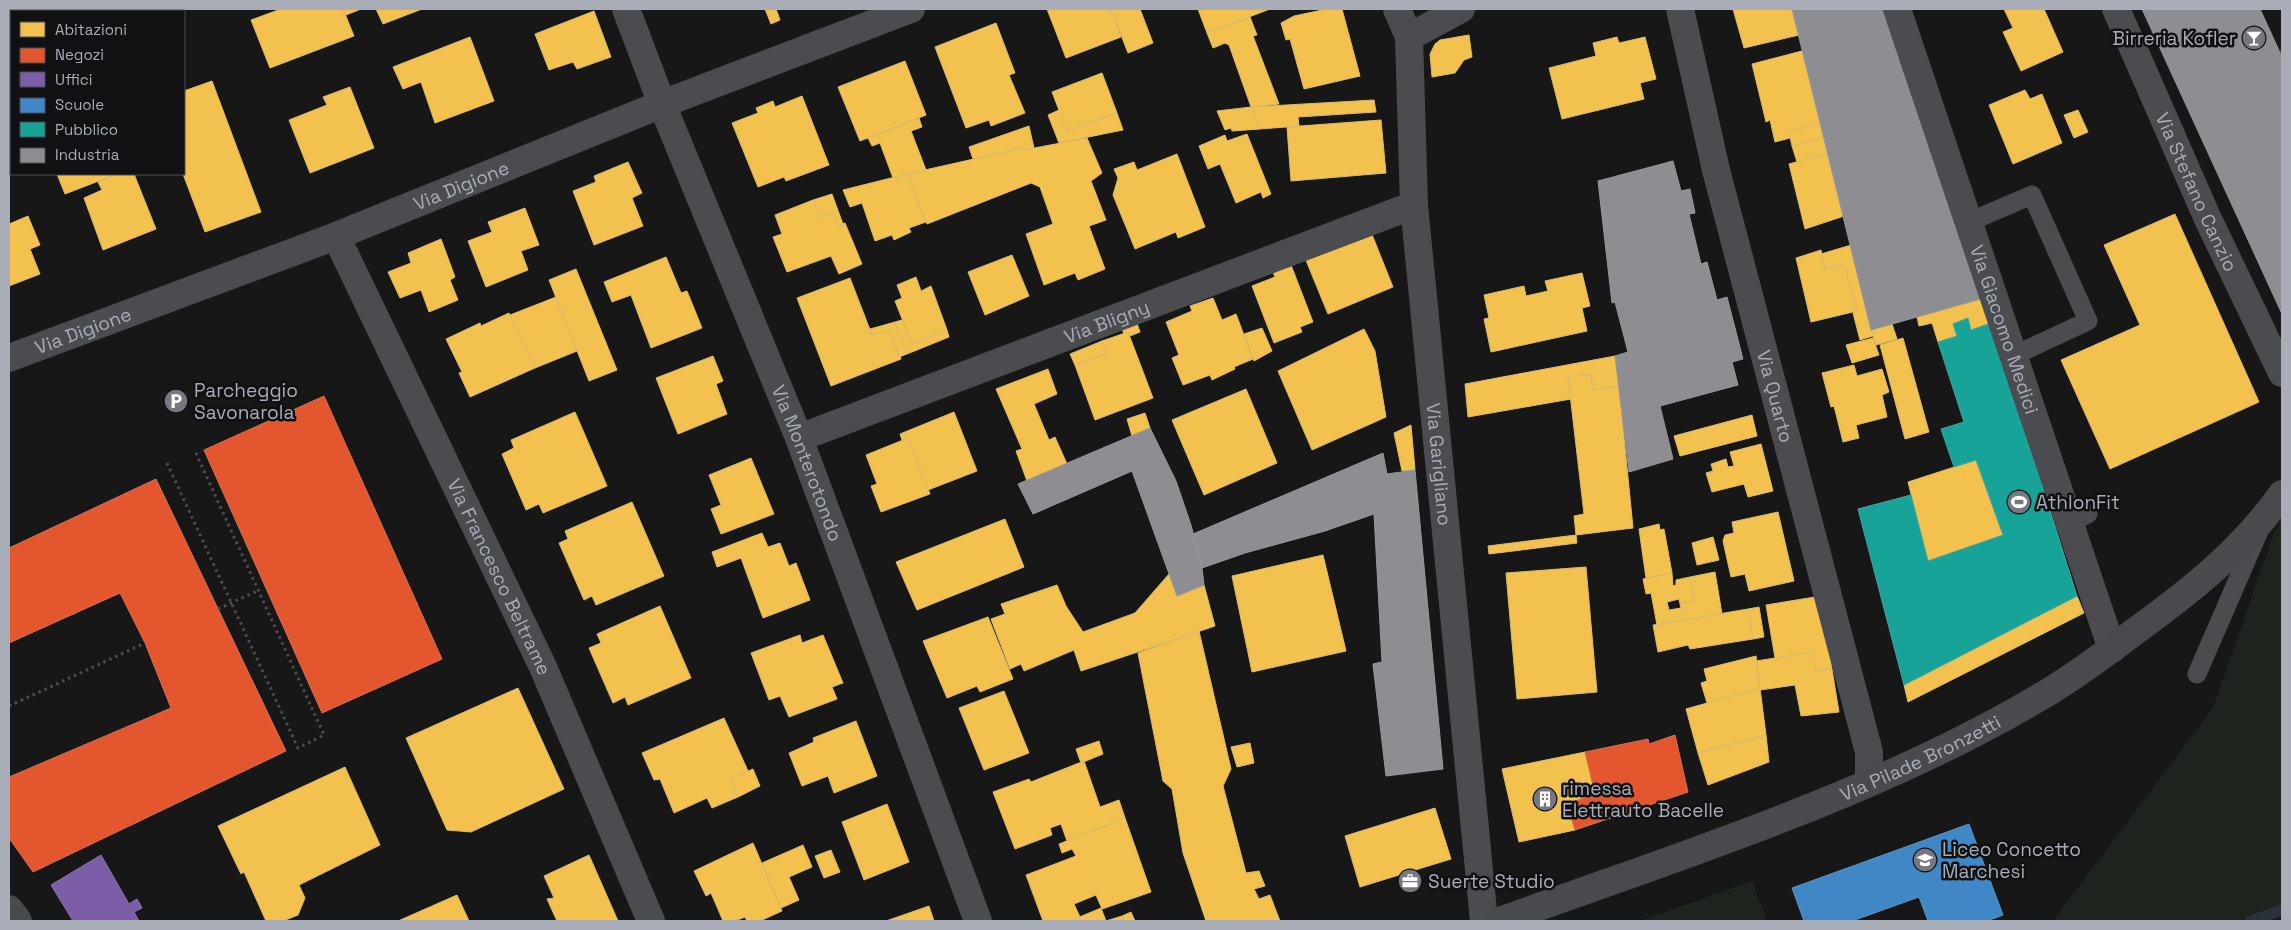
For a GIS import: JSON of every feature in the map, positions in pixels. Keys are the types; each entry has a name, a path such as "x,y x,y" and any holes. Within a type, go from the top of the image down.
{"main road":[{"name":"Via Pilade Bronzetti","path":"1500,921 1783,818 1869,782 1966,737 2041,697 2112,649 2175,602 2220,564 2265,519 2282,494"},
{"path":"9,909 18,921"}],"street":[{"name":"Via Monterotondo","path":"626,9 662,104 800,438 978,921"},
{"name":"Via Digione","path":"9,358 336,236 662,104 911,9"},
{"name":"Via Garigliano","path":"1397,9 1409,37 1414,204 1484,921"},
{"path":"1409,37 1460,9"},
{"name":"Via Quarto","path":"1680,9 1716,170 1869,752 1869,782"},
{"name":"Via Giacomo Medici","path":"1896,9 2013,356 2079,518 2112,649"},
{"name":"Via Stefano Canzio","path":"2116,9 2207,217 2282,373"},
{"name":"Via Bligny","path":"800,438 1414,204"},
{"name":"Via Francesco Beltrame","path":"336,236 543,667 652,921"}],"lane":[{"path":"1968,222 2032,195 2088,321 2013,356"},
{"path":"2197,674 2265,519"}],"path":[{"path":"167,463 298,748 324,735 195,451"},
{"path":"218,609 259,590"},
{"path":"9,706 145,643"}],"shaded area":[{"path":"2282,521 2282,910 2252,921 2053,921 2213,708 2274,533"},
{"path":"1752,881 1767,921 1640,921"}],"building: Abitazioni":[{"path":"9,9 59,9 10,10 10,61"},
{"path":"281,9 343,9 354,36 270,68 251,20"},
{"path":"343,9 361,9 346,15"},
{"path":"376,9 422,9 383,24"},
{"path":"765,9 776,9 780,20 771,24"},
{"path":"1047,9 1111,9 1121,37 1066,58"},
{"path":"1111,9 1140,9 1153,43 1128,53"},
{"path":"1198,9 1270,9 1207,33"},
{"path":"1327,9 1342,9 1360,76 1304,89 1290,39 1286,40 1281,23 1294,16"},
{"path":"1733,9 1792,9 1799,35 1744,48"},
{"path":"2004,9 2044,9 2063,52 2021,71 2003,32 2013,28"},
{"path":"594,11 611,57 577,69 573,62 549,70 535,34"},
{"path":"1250,17 1257,35 1253,36 1279,104 1251,107 1229,45 1225,43 1213,48 1207,33"},
{"path":"996,23 1015,73 1009,75 1025,113 991,126 989,120 966,128 935,47"},
{"path":"1469,35 1472,57 1464,60 1455,73 1432,77 1430,54 1435,44 1440,40"},
{"path":"470,37 494,101 435,123 421,82 403,89 393,67"},
{"path":"1617,37 1619,43 1645,37 1656,79 1640,83 1644,99 1562,119 1549,68 1596,56 1593,43"},
{"path":"1802,51 1821,123 1789,132 1790,138 1775,142 1770,120 1766,122 1752,64"},
{"path":"905,61 926,115 860,141 838,87"},
{"path":"1102,73 1117,113 1067,131 1052,92"},
{"path":"212,81 261,212 205,232 183,175 185,175 185,91"},
{"path":"350,87 374,148 310,173 289,120 327,105 323,97"},
{"path":"2025,90 2030,99 2042,94 2062,143 2013,164 1989,105"},
{"path":"802,96 829,165 786,181 784,177 758,187 732,123 758,113 756,108 773,101 775,107"},
{"path":"1374,100 1376,112 1298,117 1299,126 1260,129 1251,107"},
{"path":"1251,107 1260,129 1232,131 1231,128 1225,130 1217,111"},
{"path":"1059,110 1067,131 1117,113 1123,130 1059,143 1048,115"},
{"path":"2078,110 2088,132 2074,138 2064,115"},
{"path":"919,118 922,127 911,131 926,170 893,178 880,143 872,146 868,138"},
{"path":"1381,120 1386,173 1291,181 1287,127"},
{"path":"1821,123 1824,137 1792,146 1789,132"},
{"path":"1029,126 1034,148 1024,150 1023,148 973,159 969,147"},
{"path":"1247,134 1271,194 1263,198 1261,192 1236,203 1220,164 1208,169 1199,146 1225,135 1227,141"},
{"path":"1824,137 1828,153 1797,162 1792,146"},
{"path":"1087,138 1102,173 1091,181 1106,220 1089,226 1105,269 1078,280 1075,273 1044,285 1026,234 1053,224 1040,187 1031,183 927,224 907,174 1023,148 1024,150"},
{"path":"1828,153 1844,216 1805,229 1789,164"},
{"path":"1177,154 1205,227 1178,238 1176,232 1135,249 1113,195 1118,178 1114,169 1134,162 1137,170"},
{"path":"628,162 642,193 632,198 643,226 594,245 573,191 596,182 594,176"},
{"path":"907,174 926,222 909,228 911,232 894,240 892,235 875,241 862,203 850,207 843,190"},
{"path":"57,175 114,175 65,194"},
{"path":"115,175 134,175 156,229 103,250 84,198 102,190 98,182"},
{"path":"832,194 843,224 838,225 833,212 820,217 813,200"},
{"path":"813,200 820,217 833,212 838,225 845,223 862,264 839,274 831,256 787,272 773,237 782,234 775,215"},
{"path":"525,208 539,245 521,251 528,270 486,287 468,241 492,232 488,222"},
{"path":"2175,214 2259,402 2110,469 2061,360 2140,325 2104,245"},
{"path":"28,216 40,245 30,249 40,274 9,286 9,224"},
{"path":"1371,232 1393,287 1328,314 1305,258"},
{"path":"441,239 455,277 450,280 458,300 429,312 421,290 400,298 388,272 411,263 408,253"},
{"path":"1851,245 1873,336 1860,340 1853,313 1857,311 1844,264 1825,270 1821,254"},
{"path":"1821,250 1825,270 1844,264 1857,311 1811,322 1796,258"},
{"path":"1012,255 1029,296 985,315 968,272"},
{"path":"666,257 681,293 687,291 702,328 651,348 631,295 612,302 604,282"},
{"path":"1291,265 1313,322 1300,327 1302,332 1274,343 1252,286 1275,277 1273,272"},
{"path":"576,269 617,370 589,381 549,280"},
{"path":"1582,273 1590,306 1582,308 1587,331 1491,352 1484,319 1489,318 1484,295 1524,286 1526,296 1548,291 1545,281"},
{"path":"916,277 921,291 931,286 947,330 912,344 895,301 902,298 897,285"},
{"path":"850,278 872,335 889,330 901,359 831,386 797,298"},
{"path":"556,297 577,351 535,368 510,315"},
{"path":"1213,298 1222,320 1236,314 1253,359 1234,367 1235,369 1212,380 1210,375 1183,385 1172,358 1179,355 1166,322 1192,311 1190,306"},
{"path":"1984,298 1991,323 1971,330 1968,318 1953,324 1957,336 1938,342 1932,323 1919,326 1917,317"},
{"path":"1133,312 1140,332 1130,336 1128,332 1124,334 1118,318"},
{"path":"509,313 535,368 470,397 459,373 462,372 446,339 480,323 481,326"},
{"path":"902,320 912,344 947,330 949,337 907,354 895,322"},
{"path":"895,322 907,354 899,357 889,330 872,335 870,329"},
{"path":"1892,324 1897,339 1876,345 1871,330"},
{"path":"1262,328 1272,351 1254,361 1244,334"},
{"path":"1364,329 1375,351 1386,417 1312,450 1278,371"},
{"path":"1128,332 1153,398 1095,420 1075,365 1107,353 1102,341"},
{"path":"1873,338 1879,355 1852,363 1846,345"},
{"path":"1903,338 1929,432 1905,439 1880,345"},
{"path":"1102,341 1107,353 1075,365 1070,354"},
{"path":"713,356 723,381 716,384 727,414 678,434 656,378"},
{"path":"1615,356 1619,386 1593,390 1591,374 1568,377 1571,399 1468,417 1465,384"},
{"path":"1854,365 1857,376 1882,369 1889,392 1882,395 1887,417 1856,425 1859,438 1843,442 1834,406 1831,407 1822,373"},
{"path":"1048,369 1057,394 1034,404 1049,440 1055,437 1067,464 1027,481 1016,451 1022,449 996,389"},
{"path":"1591,374 1593,390 1619,386 1633,528 1576,535 1574,516 1584,514 1568,377"},
{"path":"1246,389 1277,463 1204,495 1172,420"},
{"path":"575,412 607,486 543,513 539,504 526,510 502,454 514,448 511,440"},
{"path":"954,412 977,471 928,490 908,438 902,440 900,434"},
{"path":"1145,413 1150,428 1132,436 1127,419"},
{"path":"1752,415 1757,436 1680,456 1674,436"},
{"path":"1411,425 1415,470 1402,471 1394,433"},
{"path":"908,438 930,494 881,512 871,486 877,484 866,455"},
{"path":"1761,444 1773,491 1748,497 1744,484 1712,492 1706,473 1713,471 1711,464 1726,459 1728,467 1734,466 1730,452"},
{"path":"751,458 774,514 721,534 711,509 721,505 709,475"},
{"path":"1976,460 2003,535 1928,561 1908,482"},
{"path":"632,502 664,576 596,605 592,596 584,600 559,543 568,539 565,531"},
{"path":"1778,512 1794,581 1749,591 1745,574 1731,577 1723,541 1725,535 1734,533 1732,522"},
{"path":"1005,519 1024,567 917,610 896,562"},
{"path":"1659,524 1660,530 1664,529 1672,573 1646,578 1639,529"},
{"path":"762,533 768,547 780,543 789,566 796,563 810,600 763,618 741,558 717,567 712,552"},
{"path":"1576,535 1577,543 1489,554 1488,546"},
{"path":"1713,537 1719,560 1697,565 1692,543"},
{"path":"1323,555 1346,651 1252,672 1232,576"},
{"path":"1586,567 1597,692 1517,699 1506,573"},
{"path":"1715,572 1722,614 1684,620 1680,604 1694,601 1690,577"},
{"path":"1672,573 1673,586 1676,585 1676,580 1690,577 1694,601 1680,604 1679,599 1667,602 1669,610 1681,608 1684,620 1657,625 1651,593 1646,594 1643,579"},
{"path":"1169,574 1177,596 1204,585 1215,626 1081,671 1074,650 1024,671 1021,664 1010,669 991,619 1005,614 1001,604 1057,585 1066,606 1083,632 1135,613"},
{"path":"1821,596 1832,669 1816,671 1813,652 1775,658 1766,605"},
{"path":"2077,596 2084,613 1908,702 1904,685"},
{"path":"660,606 691,678 628,705 625,697 613,703 589,648 601,643 597,634"},
{"path":"1759,607 1764,637 1753,639 1748,609"},
{"path":"1748,609 1753,639 1690,649 1688,645 1658,652 1653,625"},
{"path":"988,617 1013,679 980,692 977,686 947,698 923,641"},
{"path":"1199,631 1231,769 1223,786 1246,873 1259,871 1265,886 1254,889 1259,899 1270,895 1280,921 1206,921 1183,853 1172,789 1163,781 1138,653"},
{"path":"800,635 802,643 823,635 843,683 832,687 837,699 789,717 780,696 769,700 751,653"},
{"path":"1813,652 1816,671 1832,669 1839,712 1801,716 1795,685 1760,690 1756,661"},
{"path":"1756,656 1760,688 1707,703 1701,683 1707,681 1704,669"},
{"path":"518,688 564,789 471,832 447,830 406,738"},
{"path":"1760,688 1766,735 1698,753 1686,709"},
{"path":"1004,691 1029,753 984,770 959,708"},
{"path":"724,718 748,771 730,779 738,797 712,808 707,798 674,813 660,779 654,780 642,753"},
{"path":"856,721 877,776 834,793 828,776 802,786 789,753 814,742 813,738"},
{"path":"1766,735 1769,762 1708,785 1698,753"},
{"path":"1099,741 1103,754 1081,763 1076,749"},
{"path":"1250,743 1254,763 1237,767 1231,747"},
{"name":"rimessa Elettrauto Bacelle","path":"1585,752 1595,794 1567,804 1575,830 1519,842 1502,769"},
{"path":"1084,761 1100,807 1119,800 1125,818 1067,841 1061,824 1050,828 1052,835 1015,849 993,792 1029,779 1031,782"},
{"path":"345,767 380,845 299,885 305,898 298,915 283,921 266,921 244,872 241,874 218,826"},
{"path":"753,769 760,786 738,797 730,779"},
{"path":"887,804 909,862 864,880 842,822"},
{"path":"1435,808 1451,859 1360,887 1345,836"},
{"path":"1125,818 1151,892 1102,909 1096,895 1074,904 1080,917 1070,921 1043,921 1026,875 1076,856 1072,849 1062,853 1059,844"},
{"path":"753,843 782,911 760,921 747,921 745,917 735,921 723,921 711,893 706,896 694,871"},
{"path":"803,845 812,867 789,877 799,900 781,908 762,863"},
{"path":"831,850 840,872 824,878 815,856"},
{"path":"589,855 618,921 557,921 547,899 554,898 544,876"},
{"path":"457,895 469,921 398,921"},
{"path":"929,906 934,921 886,921"},
{"path":"1101,908 1106,921 1070,921"},
{"path":"1131,912 1135,921 1124,921 1122,916"},
{"path":"1122,916 1124,921 1106,921"}],"building: Negozi":[{"path":"324,396 442,659 322,713 204,450"},
{"path":"156,479 286,751 33,872 9,838 9,777 171,708 145,643 120,593 9,643 9,548"},
{"path":"1675,735 1688,792 1575,830 1567,804 1595,794 1585,752 1648,739 1649,744"}],"building: Uffici":[{"path":"101,855 129,904 137,899 142,908 134,912 139,921 73,921 51,885"}],"building: Scuole":[{"name":"Liceo Concetto Marchesi","path":"1969,824 2003,915 1987,921 1928,921 1919,897 1852,921 1804,921 1792,888"}],"building: Pubblico":[{"name":"AthlonFit","path":"1968,318 1971,330 1991,323 2077,596 1904,685 1858,509 1911,495 1928,561 2003,535 1976,460 1954,467 1941,429 1964,422 1938,342 1957,336 1953,324"}],"building: Industria":[{"path":"1792,9 1888,9 1984,298 1871,330"},
{"path":"2142,9 2260,9 2282,57 2282,314"},
{"path":"1673,161 1681,191 1690,189 1695,213 1689,214 1701,264 1707,262 1717,300 1727,297 1743,359 1732,362 1738,385 1660,406 1673,459 1629,472 1615,356 1628,352 1615,302 1612,303 1598,181"},
{"path":"1150,428 1176,481 1191,525 1202,568 1204,585 1177,596 1132,471 1033,514 1018,484"},
{"path":"1383,453 1387,474 1415,470 1443,769 1386,776 1373,664 1382,662 1374,514 1325,531 1245,553 1202,568 1193,534"}],"waterway":[{"path":"2251,921 2282,910"}],"place":[{"name":"Birreria Kofler","path":"2254,38"},
{"name":"Parcheggio Savonarola","path":"176,401"},
{"name":"AthlonFit","path":"2019,502"},
{"name":"rimessa Elettrauto Bacelle","path":"1545,799"},
{"name":"Liceo Concetto Marchesi","path":"1925,860"},
{"name":"Suerte Studio","path":"1410,881"}]}
